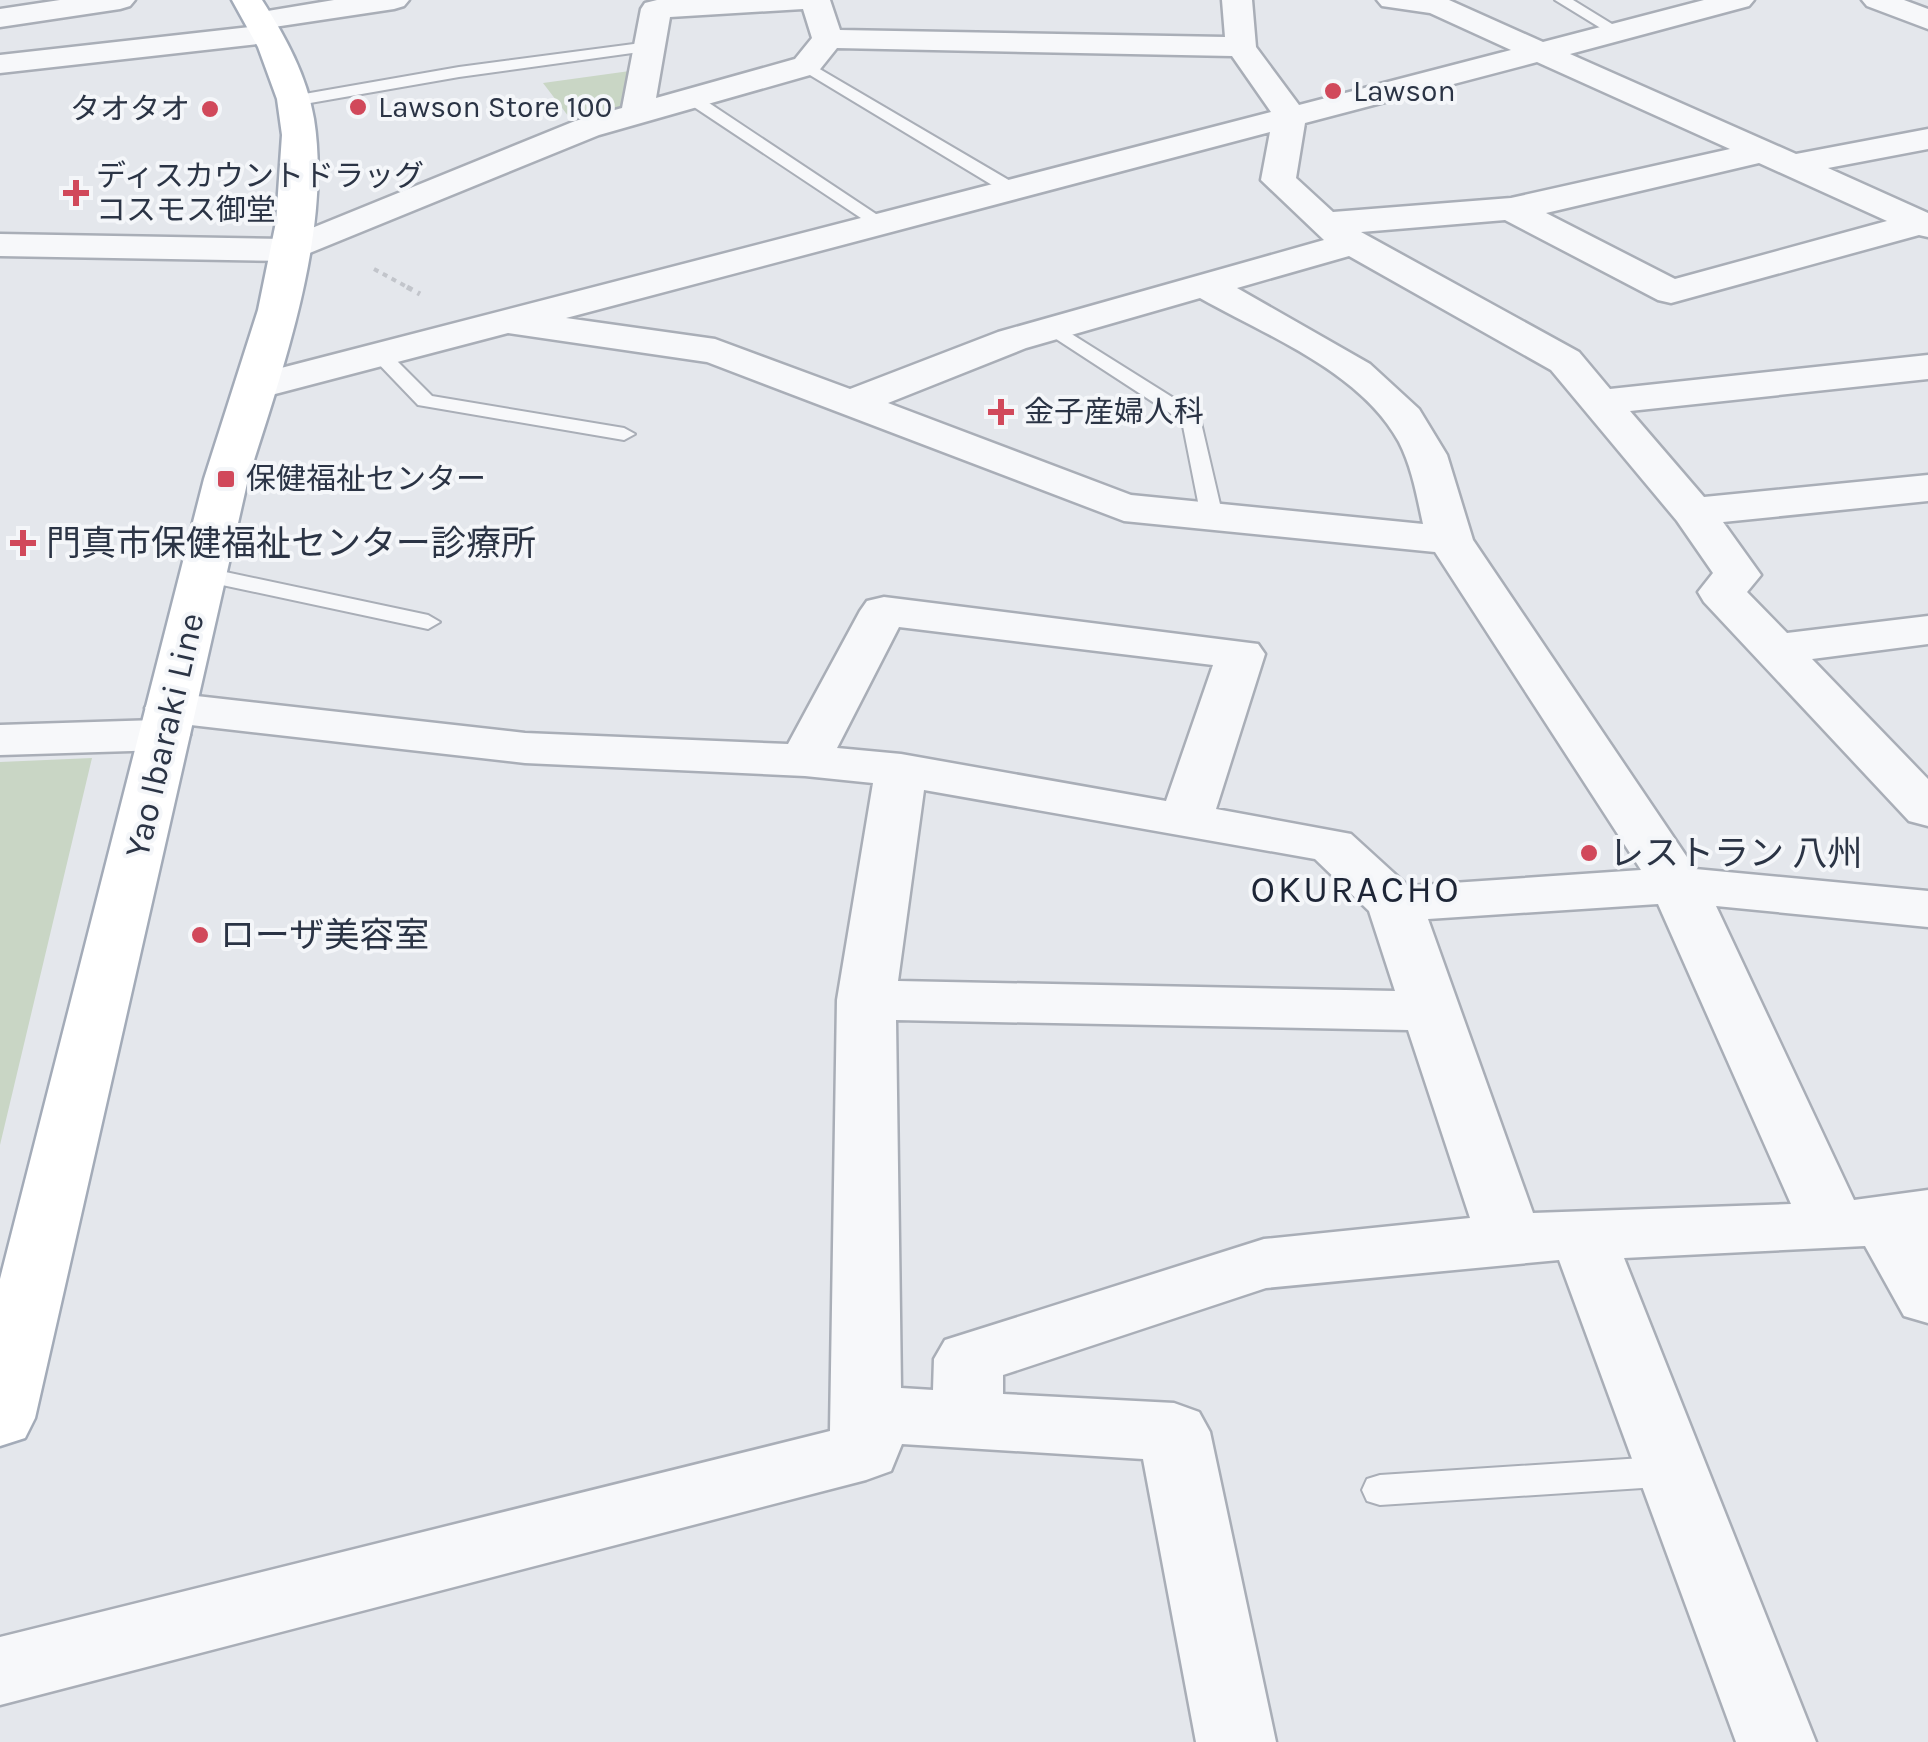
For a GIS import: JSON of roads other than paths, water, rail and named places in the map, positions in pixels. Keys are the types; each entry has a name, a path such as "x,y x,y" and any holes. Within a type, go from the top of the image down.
{"main road":[{"name":"Yao Ibaraki Line","path":"0,1418 226,480 304,244 299,133 293,101 257,18"}],"street":[{"path":"0,18 120,0"},
{"path":"0,64 257,18 394,0"},
{"path":"1238,0 1241,46 1290,115 1278,180 1338,234 1565,361 1693,512 1738,576 1721,592 1928,810"},
{"path":"1392,0 1436,5 1925,225"},
{"path":"256,387 1738,0"},
{"path":"1877,0 1928,20"},
{"path":"637,115 654,4 796,1 828,39 1241,46"},
{"path":"0,245 304,244 587,128 806,66 828,39"},
{"path":"850,403 1012,340 1206,286 1338,234 1511,209 1777,159 1928,139"},
{"path":"1511,209 1671,292 1925,225"},
{"path":"1206,286 1352,370 1399,408 1421,445 1450,540 1678,885 1928,1298"},
{"path":"502,324 715,351 1124,508 1450,540"},
{"path":"1600,402 1928,367"},
{"path":"1693,512 1928,488"},
{"path":"806,760 884,611 1240,654 1186,821"},
{"path":"1775,649 1928,630"},
{"path":"0,740 167,722 525,748 806,760 900,770 1332,846 1395,904 1509,1238"},
{"path":"0,1671 866,1452 866,1000 900,770"},
{"path":"1395,904 1678,885 1928,909"},
{"path":"866,1000 1432,1011"},
{"path":"967,1420 969,1360 1264,1264 1509,1238 1882,1220"},
{"path":"1582,1235 1776,1742"},
{"path":"866,1414 1174,1432 1236,1742"}],"lane":[{"path":"1562,0 1616,32"},
{"path":"293,101 459,72 649,47"},
{"path":"806,66 1013,190"},
{"path":"694,100 882,224"},
{"path":"1054,329 1192,418 1212,517"},
{"path":"381,356 425,401 624,434"},
{"path":"202,574 428,622"},
{"path":"1380,1490 1672,1471"}],"place":[{"name":"Lawson","path":"1333,91"},
{"name":"Lawson Store 100","path":"358,107"},
{"name":"タオタオ","path":"210,109"},
{"name":"ディスカウントドラッグ コスモス御堂","path":"76,193"},
{"name":"金子産婦人科","path":"1001,412"},
{"name":"保健福祉センター","path":"226,479"},
{"name":"門真市保健福祉センター診療所","path":"23,543"},
{"name":"レストラン 八州","path":"1589,853"},
{"name":"ローザ美容室","path":"200,935"}],"district":[{"name":"OKURACHO","path":"1356,889"}]}
